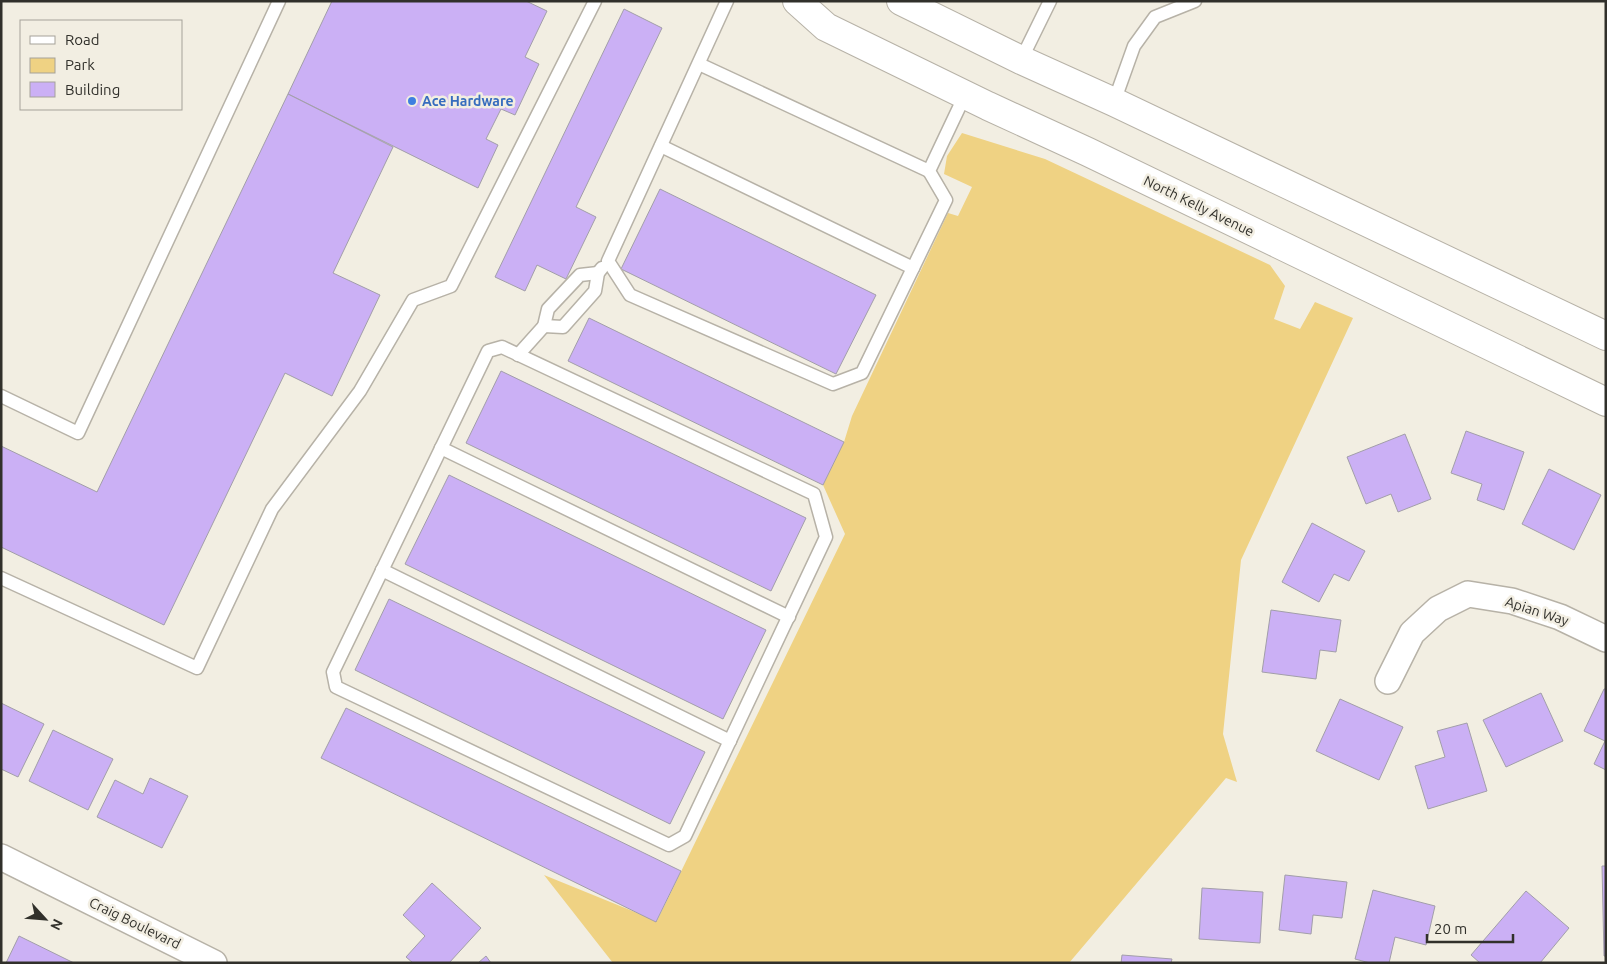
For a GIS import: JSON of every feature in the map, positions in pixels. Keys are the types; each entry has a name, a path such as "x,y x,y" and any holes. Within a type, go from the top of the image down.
{"street":[{"name":"North Kelly Avenue","path":"798,1 826,27 1606,402"},
{"path":"901,1 1021,60 1114,102 1606,336"},
{"name":"Apian Way","path":"1388,681 1412,633 1438,609 1468,594 1512,601 1560,617 1606,639"},
{"name":"Craig Boulevard","path":"1,858 214,963"}],"lane":[{"path":"1,396 78,433 279,1"},
{"path":"1,578 197,668 272,508 360,391 413,300 451,286 595,1"},
{"path":"544,326 563,327 595,291 598,273 608,261 727,1"},
{"path":"1021,60 1050,1"},
{"path":"1114,102 1134,46 1155,17 1195,1"},
{"path":"608,261 630,294 833,384 862,372 946,200 929,171 699,64"},
{"path":"929,171 965,95"},
{"path":"661,146 913,268"},
{"path":"518,355 544,326 548,309 580,275 598,273"},
{"path":"502,347 518,355 814,494 826,536 685,836 668,845 336,687 333,672 488,351 502,347"},
{"path":"441,448 789,617"},
{"path":"382,570 730,741"}],"green space":[{"path":"962,133 1045,159 1270,265 1285,286 1274,319 1300,329 1315,302 1353,318 1241,560 1223,734 1237,782 1226,778 1069,963 613,963 544,875 657,921 845,534 823,485 844,442 852,416 948,213 958,216 972,187 944,174 947,156"}],"building":[{"name":"Ace Hardware","path":"332,1 526,1 547,11 525,57 539,64 515,115 501,109 486,139 498,145 478,188 288,94"},
{"path":"624,9 662,28 576,207 596,217 566,279 537,265 525,291 495,277"},
{"path":"288,94 393,147 333,273 380,295 332,396 285,373 164,625 1,547 1,446 97,492"},
{"path":"660,189 876,295 836,374 621,269"},
{"path":"589,318 844,442 823,485 568,361"},
{"path":"501,371 806,518 771,591 466,443"},
{"path":"1466,431 1524,452 1504,510 1477,500 1482,484 1451,473"},
{"path":"1405,434 1431,499 1398,512 1391,494 1366,504 1347,457"},
{"path":"1549,469 1601,495 1574,550 1522,524"},
{"path":"449,475 766,630 723,719 405,564"},
{"path":"1312,523 1365,551 1349,581 1334,574 1319,602 1282,582"},
{"path":"389,599 705,752 670,824 355,670"},
{"path":"1271,610 1341,620 1336,652 1320,650 1316,679 1262,672"},
{"path":"1604,689 1606,689 1606,770 1594,764 1605,741 1584,731"},
{"path":"1541,693 1563,741 1506,767 1483,720"},
{"path":"1340,699 1403,727 1379,780 1316,751"},
{"path":"1,703 44,724 18,777 1,769"},
{"path":"346,708 681,871 656,922 321,758"},
{"path":"1467,723 1487,791 1428,809 1415,766 1445,757 1437,731"},
{"path":"53,730 113,759 88,810 29,781"},
{"path":"150,778 188,796 162,848 97,817 115,780 143,794"},
{"path":"1602,866 1606,866 1606,956 1604,956"},
{"path":"1285,875 1347,882 1342,918 1313,915 1311,934 1279,930"},
{"path":"432,883 481,928 449,963 413,963 406,957 425,936 403,915"},
{"path":"1202,888 1263,892 1260,943 1199,939"},
{"path":"1373,890 1435,906 1426,945 1395,937 1389,963 1370,963 1355,959"},
{"path":"1526,891 1569,928 1540,963 1480,963 1471,955"},
{"path":"19,936 74,963 6,963"},
{"path":"1122,955 1172,959 1171,963 1121,963"},
{"path":"486,956 491,963 478,963"}],"place":[{"name":"Ace Hardware","path":"412,101"}]}
